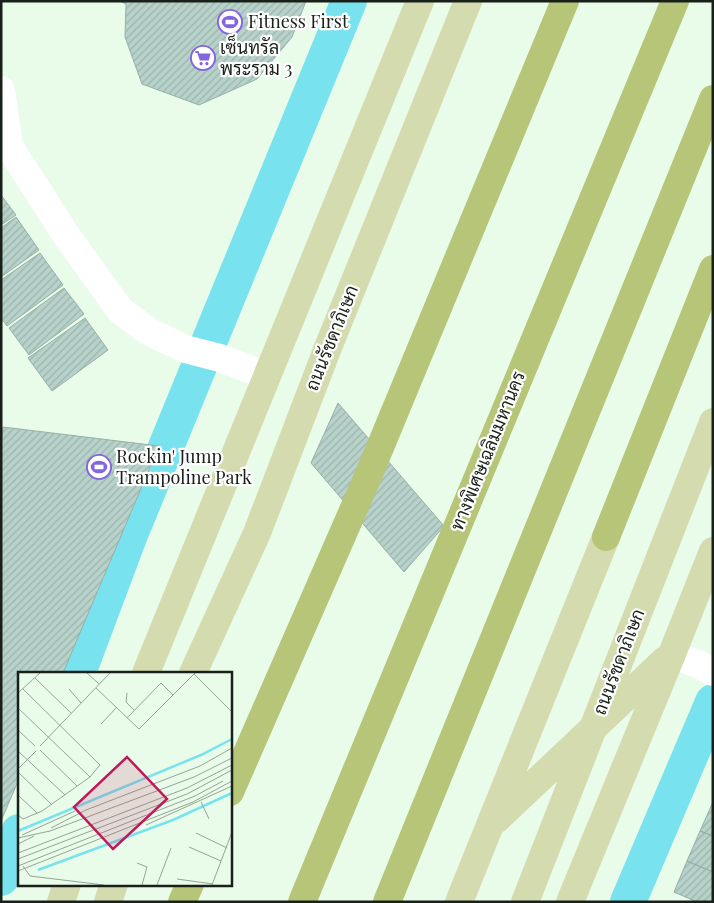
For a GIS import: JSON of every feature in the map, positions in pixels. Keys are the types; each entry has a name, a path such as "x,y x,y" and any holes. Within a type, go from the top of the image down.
{"highway":[{"path":"231,790 368,474 565,1"},
{"name":"ทางพิเศษเฉลิมมหานคร","path":"302,902 675,1"},
{"path":"387,902 713,99"},
{"path":"606,537 713,269"},
{"path":"182,902 189,886"}],"main road":[{"path":"146,672 420,1"},
{"name":"ถนนรัชดาภิเษก","path":"193,672 257,533 327,350 468,1"},
{"name":"ถนนรัชดาภิเษก","path":"525,902 713,422"},
{"path":"459,902 606,537"},
{"path":"570,902 713,551"},
{"path":"490,825 672,654"},
{"path":"61,902 66,886"},
{"path":"108,902 113,886"}],"lane":[{"path":"1,90 9,146 66,235 120,310 148,331 186,349 220,358 267,376"},
{"path":"672,654 712,672"}],"building":[{"name":"เซ็นทรัล พระราม 3","path":"119,1 306,1 292,37 257,79 199,105 142,84 125,37 126,4"},
{"path":"1,195 16,215 1,225"},
{"path":"16,217 39,250 1,277 1,228"},
{"path":"40,253 63,285 7,326 1,318 1,280"},
{"path":"64,288 84,314 29,355 9,328"},
{"path":"85,318 108,350 52,391 28,358"},
{"path":"338,403 444,526 404,572 311,463"},
{"path":"3,427 159,446 63,672 18,672 18,781 1,821 1,445"},
{"path":"713,802 713,836 700,831"},
{"path":"700,831 713,836 713,872 687,861"},
{"path":"687,861 713,872 713,902 697,902 674,892"}],"waterway":[{"path":"78,672 129,537 349,1"},
{"path":"628,902 713,702"},
{"path":"1,878 18,835"}],"place":[{"name":"Fitness First","path":"230,22"},
{"name":"เซ็นทรัล พระราม 3","path":"203,58"},
{"name":"Rockin' Jump Trampoline Park","path":"99,467"}]}
